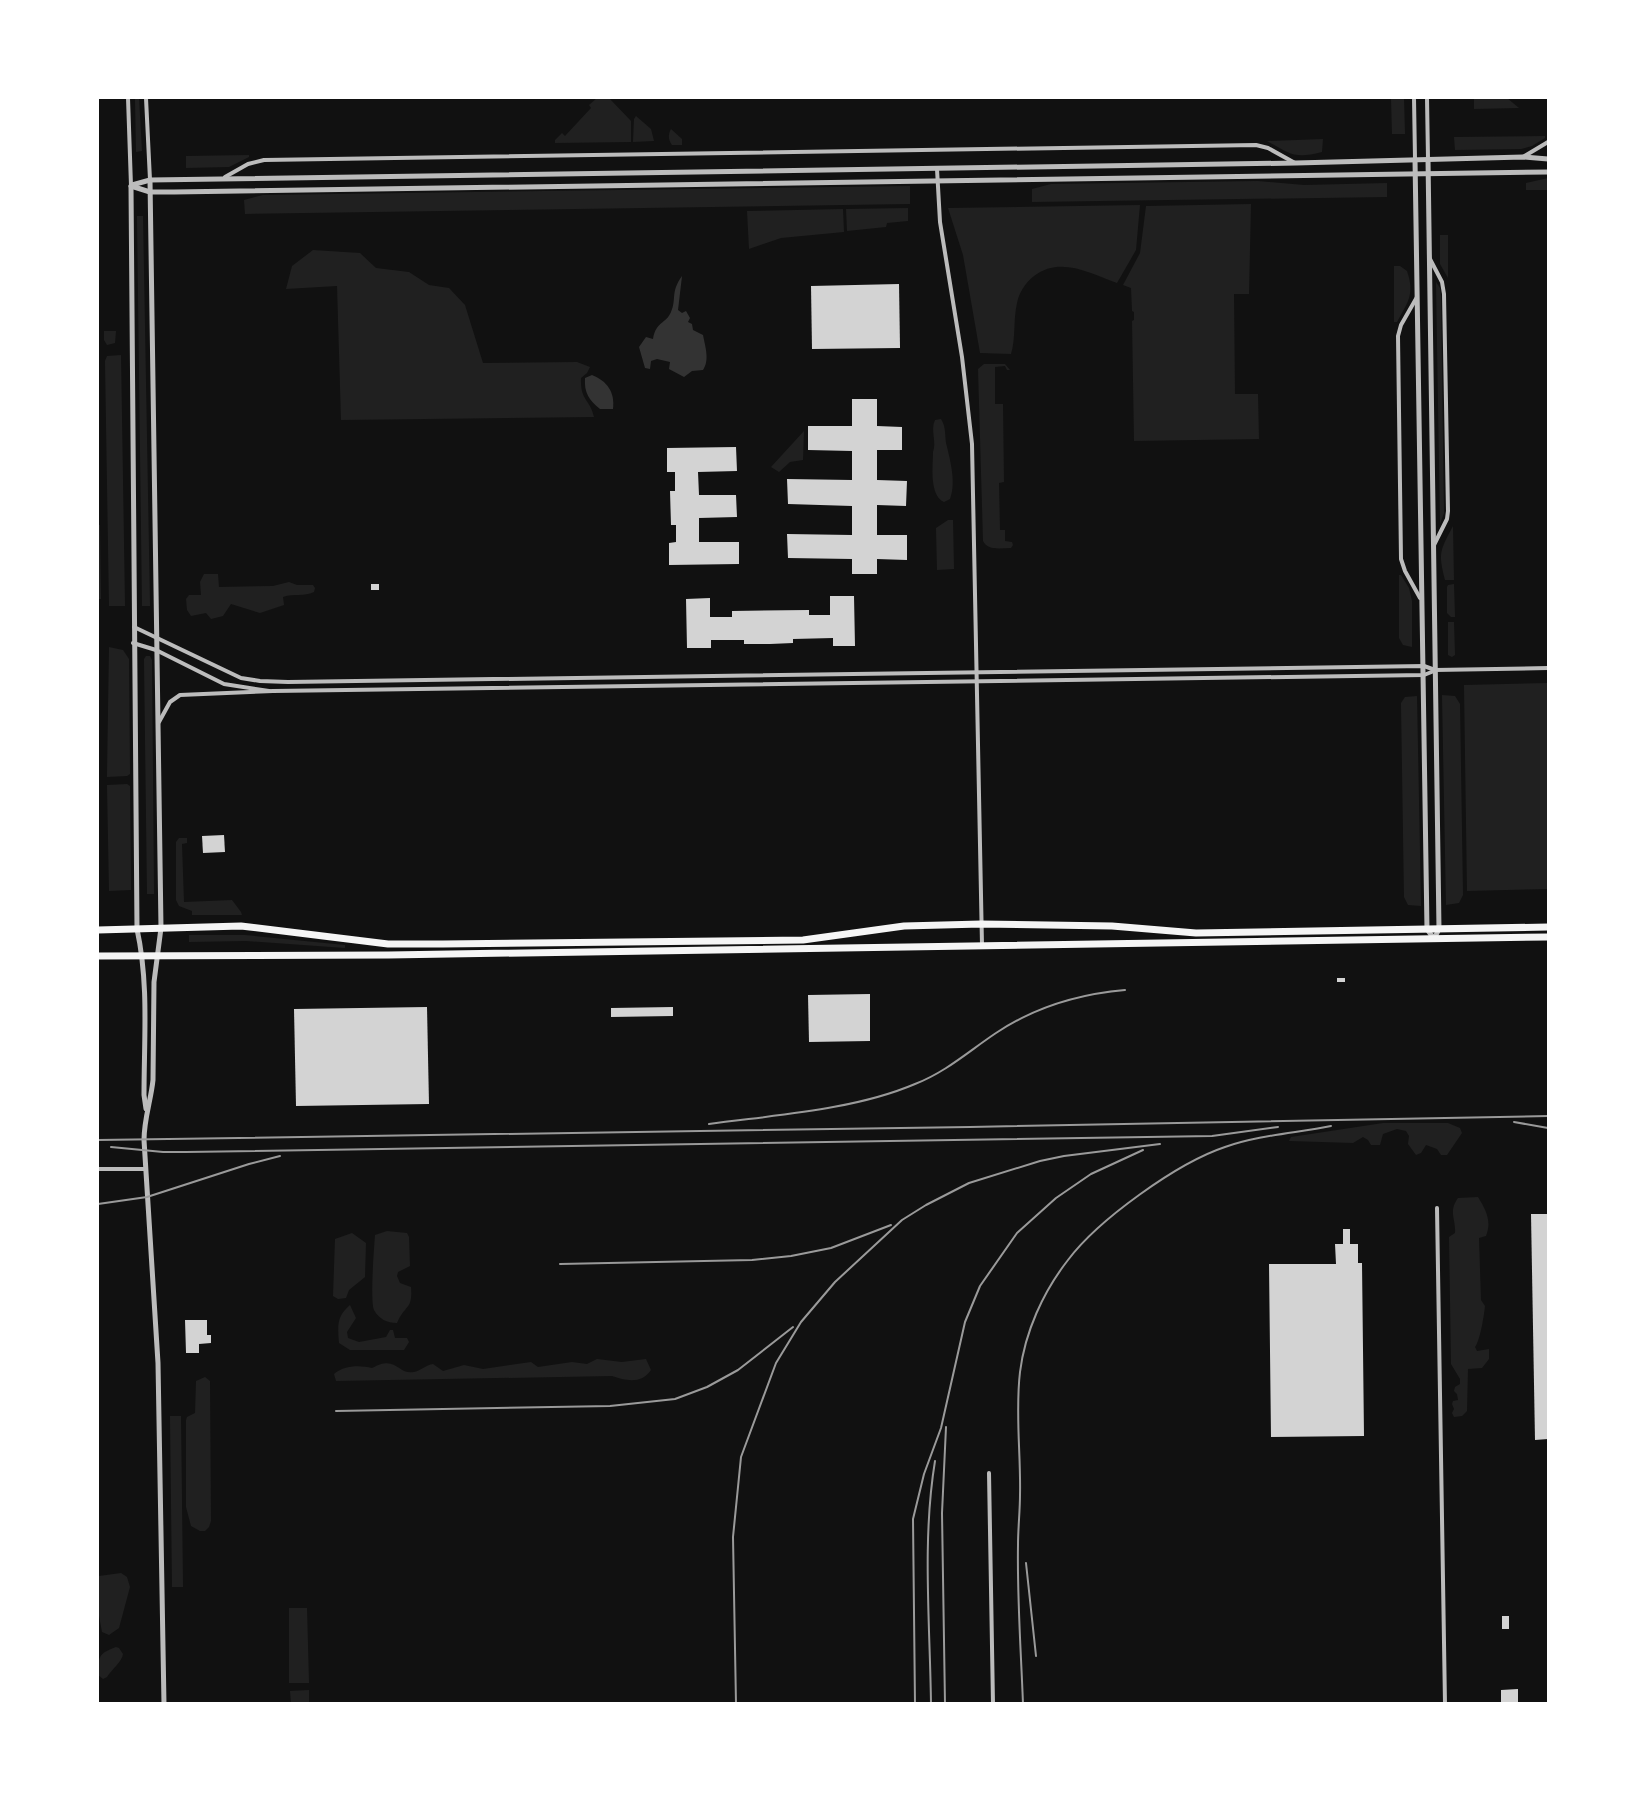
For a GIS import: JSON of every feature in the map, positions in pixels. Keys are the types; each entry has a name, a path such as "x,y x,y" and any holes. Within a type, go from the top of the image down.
{"main road":[{"path":"98,930 241,926 388,944 443,944 803,940 904,926 981,924 1112,926 1196,933 1548,927"},
{"path":"98,956 389,955 1548,937"}],"street":[{"path":"128,98 131,186 137,929 143,955 145,982 144,1095 146,1111 144,1140 158,1363 164,1704"},
{"path":"146,98 150,180 161,928 154,982 153,1080 146,1111"},
{"path":"1414,98 1427,929 1434,939 1440,929 1426,98"},
{"path":"1523,157 1548,142"},
{"path":"221,180 248,164 264,160 854,150 1256,145 1268,148 1296,163"},
{"path":"131,186 150,180 1296,163 1523,157 1548,159"},
{"path":"937,169 940,222 962,357 972,444 982,946"},
{"path":"131,186 150,192 1548,172"},
{"path":"1429,259 1442,282 1444,294 1448,511 1444,526 1433,548"},
{"path":"1417,296 1401,325 1398,336 1401,536 1403,565 1423,602"},
{"path":"133,626 228,673 260,681 1424,666 1435,670 1548,668"},
{"path":"133,643 156,650 224,684 273,691"},
{"path":"158,724 170,702 180,695 273,691 1424,675 1435,670"},
{"path":"98,1168 146,1168"},
{"path":"1437,1208 1445,1704"},
{"path":"989,1473 993,1704"}],"shaded area":[{"path":"135,98 139,98 142,151 136,152"},
{"path":"597,98 609,98 631,121 631,142 555,143 562,133 565,136 591,108 589,105"},
{"path":"1391,98 1404,98 1405,134 1392,134"},
{"path":"1474,98 1507,98 1519,108 1474,109"},
{"path":"636,116 651,129 654,141 633,142"},
{"path":"671,129 682,139 682,145 672,145 669,137"},
{"path":"1545,136 1532,146 1521,149 1455,150 1454,137"},
{"path":"1323,139 1322,152 1305,155 1293,154 1267,141"},
{"path":"249,155 229,167 186,168 186,156"},
{"path":"1548,178 1548,190 1526,190 1526,183"},
{"path":"1258,181 1304,185 1387,183 1387,197 1032,202 1032,189 1051,184"},
{"path":"910,186 910,204 245,214 244,200 263,195"},
{"path":"1251,204 1249,294 1234,294 1235,394 1258,394 1259,439 1134,441 1132,321 1134,312 1132,311 1131,288 1123,285 1140,253 1146,206"},
{"path":"1140,205 1136,250 1117,283 1075,268 1054,267 1044,270 1028,282 1019,296 1011,354 980,353 963,255 948,208"},
{"path":"908,208 908,221 887,223 886,227 847,231 846,209"},
{"path":"843,209 844,232 781,238 749,249 747,211"},
{"path":"137,216 143,216 150,606 142,606"},
{"path":"1440,235 1448,235 1448,278 1440,264"},
{"path":"313,250 360,253 376,268 409,272 429,285 449,288 465,305 483,363 577,362 590,367 581,378 581,386 594,417 341,420 337,286 286,289 292,266"},
{"path":"1394,266 1400,266 1407,271 1410,286 1407,303 1397,322 1394,322"},
{"path":"682,276 678,310 682,313 686,311 690,318 688,322 692,324 693,330 703,335 707,357 703,370 692,371 684,377 669,369 670,362 657,359 651,361 650,369 645,368 639,347 646,337 653,339 656,329 669,316 676,287"},
{"path":"1436,282 1441,296 1444,513 1440,524"},
{"path":"104,331 116,331 115,343 107,345 104,340"},
{"path":"121,355 125,606 109,606 105,361 107,356"},
{"path":"984,364 1005,364 1010,370 1007,370 1005,366 995,367 995,404 1003,404 1004,482 999,483 1000,530 1005,530 1005,541 1012,542 1011,548 991,548 983,541 978,369"},
{"path":"592,375 602,380 609,388 613,397 613,409 600,409 588,396 585,378"},
{"path":"941,419 945,429 953,480 950,499 944,502 936,493 933,472 934,424 935,420"},
{"path":"804,431 803,460 790,462 779,472 771,467"},
{"path":"948,520 953,520 954,569 937,570 936,528"},
{"path":"98,525 100,525 101,599 98,599"},
{"path":"1453,526 1454,580 1445,580 1441,557 1445,541"},
{"path":"204,574 218,574 219,587 273,586 289,582 297,585 313,585 315,588 314,592 283,597 284,605 260,613 231,604 223,616 211,619 206,613 191,616 187,610 186,599 189,595 201,595 200,582"},
{"path":"1399,575 1409,588 1412,601 1412,647 1403,645 1399,638"},
{"path":"1454,584 1455,617 1451,617 1447,613 1447,587"},
{"path":"1448,622 1454,622 1455,655 1452,657 1448,655"},
{"path":"109,647 123,650 129,659 130,774 127,776 107,777"},
{"path":"150,656 152,660 154,894 147,894 144,659"},
{"path":"1548,683 1548,889 1467,891 1464,685"},
{"path":"1442,695 1455,696 1460,704 1463,895 1459,903 1446,905"},
{"path":"1417,696 1421,906 1408,905 1404,897 1401,703 1405,697"},
{"path":"127,784 130,786 131,890 109,891 107,785"},
{"path":"179,838 187,838 187,843 182,844 184,902 232,900 242,915 192,915 192,911 179,906 176,900 176,842"},
{"path":"189,935 245,935 345,945 345,948 246,941 189,942"},
{"path":"1383,1123 1448,1123 1460,1128 1462,1133 1447,1155 1441,1155 1437,1149 1426,1145 1421,1153 1416,1155 1408,1144 1409,1136 1406,1131 1397,1129 1383,1134 1380,1145 1371,1145 1363,1137 1353,1143 1289,1141 1291,1137"},
{"path":"1478,1197 1486,1211 1488,1231 1486,1236 1479,1238 1481,1300 1485,1306 1483,1322 1475,1347 1477,1351 1489,1349 1489,1359 1482,1368 1468,1369 1467,1411 1462,1416 1454,1417 1452,1404 1453,1401 1458,1400 1454,1391 1455,1387 1460,1384 1460,1379 1451,1364 1449,1237 1455,1233 1453,1207 1458,1198"},
{"path":"387,1231 407,1233 409,1237 410,1266 398,1272 397,1276 400,1283 411,1287 411,1300 397,1323 387,1321 376,1313 372,1296 375,1235"},
{"path":"352,1233 366,1243 365,1277 349,1290 346,1298 338,1299 333,1296 335,1239"},
{"path":"350,1305 356,1318 347,1332 348,1338 359,1342 386,1337 390,1330 393,1330 395,1338 407,1338 409,1342 404,1350 350,1350 339,1343 340,1318"},
{"path":"597,1359 622,1362 646,1359 651,1370 643,1378 633,1380 612,1376 336,1381 334,1374 347,1367 372,1368 387,1363 408,1372 433,1364 443,1371 464,1365 483,1369 531,1362 538,1367 572,1362 587,1364"},
{"path":"205,1377 210,1381 211,1521 205,1531 200,1531 191,1526 186,1507 186,1420 195,1413 196,1381"},
{"path":"170,1416 181,1416 183,1587 172,1587"},
{"path":"121,1573 127,1577 130,1587 119,1628 109,1635 102,1632 97,1590 99,1576"},
{"path":"289,1608 307,1608 309,1683 289,1683"},
{"path":"116,1647 123,1654 122,1657 103,1679 98,1675 100,1657"},
{"path":"309,1690 309,1703 291,1703 290,1691"}],"building":[{"path":"899,284 900,348 812,349 811,286"},
{"path":"852,399 877,399 877,426 902,427 902,450 877,450 877,480 907,481 906,506 877,505 877,535 907,535 907,560 877,559 877,574 852,574 852,559 788,558 787,534 852,535 852,506 788,504 787,479 852,480 852,451 808,450 808,426 852,426"},
{"path":"736,447 737,471 698,472 699,495 736,495 737,517 699,518 699,542 739,542 739,564 669,565 669,543 676,542 676,525 671,525 670,491 675,491 675,472 667,472 667,448"},
{"path":"371,584 379,584 379,590 371,590"},
{"path":"830,596 854,596 855,646 833,646 833,638 793,639 793,643 770,644 744,644 744,640 711,640 711,648 687,648 686,599 710,598 710,617 732,617 732,611 809,610 809,615 830,615"},
{"path":"224,835 225,852 203,853 202,836"},
{"path":"1337,978 1345,978 1345,982 1337,982"},
{"path":"870,994 870,1041 809,1042 808,995"},
{"path":"427,1007 429,1104 296,1106 294,1009"},
{"path":"673,1007 673,1016 611,1017 611,1008"},
{"path":"1531,1214 1548,1214 1548,1439 1535,1440"},
{"path":"1343,1229 1350,1229 1350,1244 1358,1244 1358,1263 1362,1263 1364,1436 1271,1437 1269,1264 1336,1264 1335,1244 1343,1244"},
{"path":"185,1320 207,1320 207,1335 211,1335 211,1343 199,1344 199,1353 186,1353"},
{"path":"1502,1616 1509,1616 1509,1629 1502,1629"},
{"path":"1518,1689 1518,1704 1501,1704 1501,1690"}],"railway":[{"path":"709,1124 840,1106 891,1093 937,1074 996,1033 1026,1016 1058,1003 1125,990"},
{"path":"98,1140 1548,1116"},
{"path":"1514,1122 1548,1128"},
{"path":"1023,1704 1018,1584 1019,1387 1026,1342 1043,1299 1059,1272 1081,1244 1118,1211 1162,1179 1225,1147 1264,1137 1331,1126"},
{"path":"111,1147 186,1152 1212,1136 1278,1127"},
{"path":"736,1704 733,1537 741,1457 776,1363 801,1322 835,1282 902,1220 969,1183 1064,1156 1160,1144"},
{"path":"915,1704 913,1519 924,1474 941,1428 965,1322 980,1286 1017,1233 1056,1198 1091,1174 1143,1150"},
{"path":"98,1204 147,1197 280,1156"},
{"path":"560,1264 752,1260 791,1256 831,1248 891,1225"},
{"path":"336,1411 610,1406 675,1399 707,1387 738,1370 793,1327"},
{"path":"945,1704 942,1513 946,1427"},
{"path":"931,1704 928,1551 935,1461"},
{"path":"1026,1563 1036,1656"}]}
